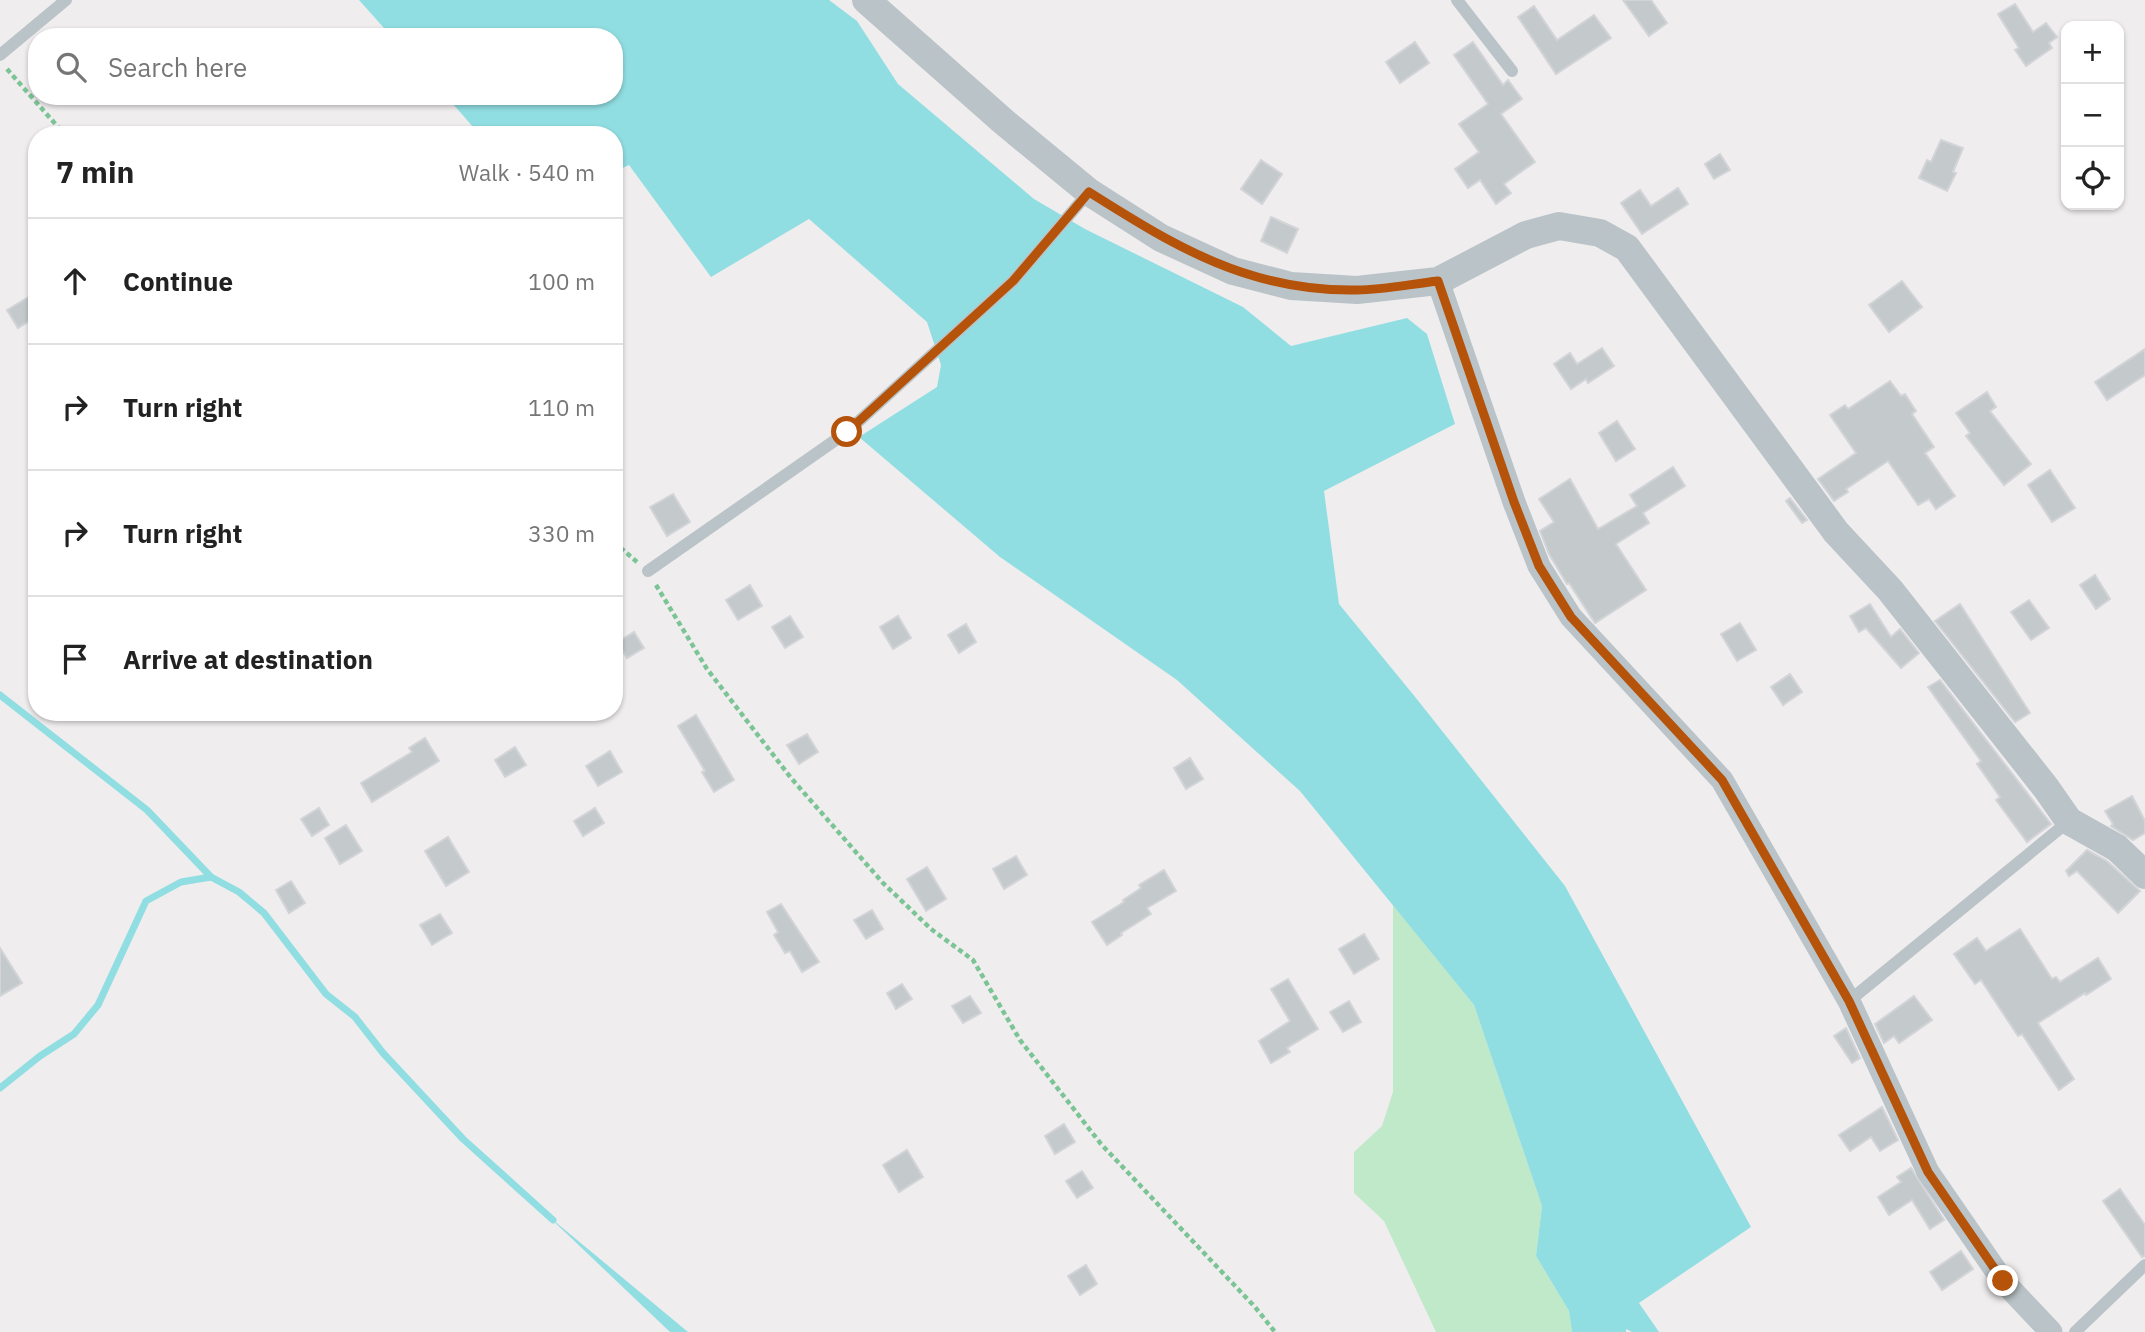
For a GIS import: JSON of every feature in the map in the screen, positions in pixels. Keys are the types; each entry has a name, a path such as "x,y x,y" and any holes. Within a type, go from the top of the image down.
{"street":[{"path":"866,0 1004,122 1089,192 1161,237 1233,271 1291,286 1357,290 1438,281 1526,235 1559,226 1600,233 1626,248 1836,532 1890,590 2069,821 2118,848 2145,875"},
{"path":"1438,281 1514,502 1539,566 1571,617 1722,780 1849,1001 1928,1172 2003,1281 2051,1332"}],"lane":[{"path":"34,28 66,0"},
{"path":"1457,0 1512,71"},
{"path":"0,58 28,33"},
{"path":"648,571 847,432 1013,281 1089,192"},
{"path":"1849,1001 2069,821"},
{"path":"2075,1332 2145,1265"}],"path":[{"path":"0,58 28,91"},
{"path":"40,105 57,126"},
{"path":"623,550 648,571 707,669 791,778 883,883 931,929 973,960 1020,1040 1101,1144 1255,1307 1275,1332"}],"green space":[{"path":"1393,905 1474,1005 1542,1206 1536,1256 1569,1311 1572,1332 1436,1332 1384,1221 1354,1193 1354,1152 1382,1126 1393,1092"}],"water":[{"path":"359,0 829,0 857,21 898,84 1034,199 1085,229 1243,307 1291,346 1407,318 1427,334 1455,424 1324,491 1339,604 1565,886 1751,1227 1639,1303 1659,1332 1632,1332 1626,1329 1626,1332 1572,1332 1569,1311 1536,1256 1542,1206 1474,1005 1300,791 1177,680 1000,557 859,437 937,387 941,365 927,322 809,219 711,277 629,165 623,168 623,126 472,126 454,105 623,105 623,28 384,28"},
{"path":"547,1215 688,1332 670,1332"}],"building":[{"path":"1623,0 1651,0 1667,23 1649,36"},
{"path":"2015,4 2033,32 2046,23 2057,37 2049,43 2052,48 2026,66 2015,50 2019,48 1998,14"},
{"path":"1534,6 1557,40 1594,15 1611,38 1556,74 1518,17"},
{"path":"1415,42 1429,63 1400,83 1386,62"},
{"path":"1473,42 1503,85 1508,80 1522,99 1501,114 1535,162 1504,184 1511,193 1496,204 1480,180 1468,188 1455,169 1479,152 1459,124 1488,104 1454,55"},
{"path":"1941,140 1963,148 1953,172 1956,173 1947,191 1919,178 1927,160 1931,162"},
{"path":"1720,154 1730,170 1714,179 1705,164"},
{"path":"1261,160 1282,174 1262,204 1241,189"},
{"path":"1678,188 1688,204 1642,234 1621,203 1640,190 1651,206"},
{"path":"1271,217 1298,229 1287,253 1261,241"},
{"path":"1902,281 1922,307 1889,332 1869,305"},
{"path":"28,297 28,322 18,328 7,310"},
{"path":"1602,348 1614,366 1588,383 1586,379 1571,389 1554,364 1570,353 1577,364"},
{"path":"2145,349 2145,375 2107,400 2095,382"},
{"path":"1890,381 1901,396 1905,394 1916,411 1912,414 1934,447 1925,453 1955,496 1936,509 1929,499 1918,505 1888,461 1846,489 1848,492 1834,501 1818,479 1856,453 1830,415 1845,405 1848,409"},
{"path":"1987,392 1996,407 1990,411 2031,464 2004,485 1966,436 1970,433 1956,413"},
{"path":"1617,421 1635,449 1616,461 1599,433"},
{"path":"1673,467 1685,486 1643,513 1649,523 1616,544 1646,590 1595,623 1549,554 1540,531 1554,522 1539,499 1570,479 1598,529 1637,506 1630,495"},
{"path":"2050,470 2075,508 2052,522 2028,485"},
{"path":"673,494 690,522 667,536 650,507"},
{"path":"1790,498 1807,520 1802,523 1786,501"},
{"path":"2095,575 2110,599 2096,609 2080,585"},
{"path":"750,585 762,606 738,620 726,600"},
{"path":"2029,600 2049,628 2031,640 2011,612"},
{"path":"1870,604 1891,637 1900,629 1919,653 1901,668 1866,628 1859,632 1850,616"},
{"path":"1960,604 2030,713 2015,722 1935,621"},
{"path":"790,616 803,637 785,648 772,627"},
{"path":"898,616 911,638 893,649 880,627"},
{"path":"1740,623 1756,650 1737,661 1721,634"},
{"path":"966,624 976,642 959,653 948,635"},
{"path":"634,632 644,648 627,658 623,651 623,639"},
{"path":"1790,674 1802,692 1783,705 1771,687"},
{"path":"1940,680 2051,824 2027,842 1996,800 2000,797 1977,764 1981,761 1928,687"},
{"path":"696,715 734,780 714,792 702,772 705,771 678,726"},
{"path":"807,734 818,752 799,764 787,745"},
{"path":"425,738 439,761 372,802 361,783 412,752 409,748"},
{"path":"515,747 526,765 505,777 495,760"},
{"path":"610,751 622,772 598,786 586,766"},
{"path":"1190,758 1203,779 1186,789 1174,768"},
{"path":"2132,796 2145,821 2145,833 2133,840 2111,826 2113,824 2105,811"},
{"path":"319,808 329,825 312,836 301,819"},
{"path":"595,808 604,823 583,836 574,821"},
{"path":"346,825 362,851 340,864 325,838"},
{"path":"448,837 469,872 446,886 425,851"},
{"path":"2087,850 2107,861 2140,891 2118,913 2077,871 2069,876 2066,871"},
{"path":"1016,856 1027,875 1004,889 993,869"},
{"path":"927,867 946,899 926,911 907,879"},
{"path":"1164,870 1176,891 1147,908 1151,914 1107,945 1092,922 1124,902 1123,900 1141,888 1139,885"},
{"path":"291,881 305,903 289,913 276,890"},
{"path":"781,904 819,962 802,972 790,951 785,953 774,935 778,932 767,912"},
{"path":"872,910 883,929 866,939 854,920"},
{"path":"440,914 452,933 432,945 420,925"},
{"path":"2020,929 2052,979 2056,977 2060,982 2098,958 2111,979 2038,1023 2074,1079 2059,1090 2022,1034 2018,1036 1981,980 1975,984 1954,954 1977,938 1986,951"},
{"path":"1364,934 1379,959 1354,974 1339,949"},
{"path":"0,948 22,983 0,996"},
{"path":"1288,979 1318,1029 1287,1048 1290,1052 1271,1063 1259,1041 1290,1021 1271,989"},
{"path":"902,984 912,999 896,1009 887,993"},
{"path":"970,996 981,1013 963,1023 952,1006"},
{"path":"1914,996 1932,1020 1899,1043 1894,1036 1884,1043 1875,1024"},
{"path":"1349,1001 1361,1022 1343,1032 1330,1012"},
{"path":"1846,1028 1860,1058 1852,1063 1834,1036"},
{"path":"1882,1107 1898,1140 1880,1151 1871,1137 1850,1151 1839,1135"},
{"path":"1064,1124 1075,1142 1055,1154 1045,1136"},
{"path":"907,1150 923,1177 899,1192 883,1165"},
{"path":"1911,1168 1944,1220 1930,1229 1912,1200 1889,1215 1878,1197 1901,1182 1897,1177"},
{"path":"1082,1171 1093,1188 1077,1198 1066,1181"},
{"path":"2120,1189 2145,1225 2145,1256 2142,1257 2103,1201"},
{"path":"1961,1251 1973,1269 1942,1290 1930,1272"},
{"path":"1086,1265 1097,1284 1080,1295 1068,1276"}],"waterway":[{"path":"0,695 28,717"},
{"path":"33,721 147,810 211,877"},
{"path":"0,1088 40,1056 74,1034 98,1005 146,901 181,882 211,877 239,892 264,913 326,994 355,1017 383,1053 463,1139 553,1220"}],"route":[{"path":"847,432 1013,281 1089,192 1161,237 1233,271 1291,286 1357,290 1438,281 1514,502 1539,566 1571,617 1722,780 1849,1001 1928,1172 2003,1281"}]}
